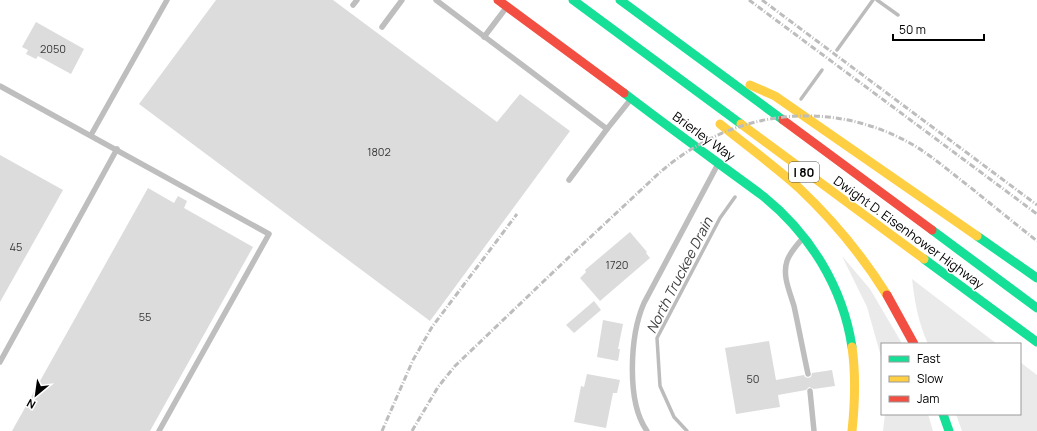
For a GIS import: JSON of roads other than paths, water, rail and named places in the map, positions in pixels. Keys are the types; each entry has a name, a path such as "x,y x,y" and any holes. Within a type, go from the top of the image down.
{"main road":[{"name":"Brierley Way","path":"498,0 774,205 804,236 819,257 834,284 844,308 850,331 857,376 856,405 852,431"},
{"path":"569,0 596,25 652,70"},
{"name":"Dwight D. Eisenhower Highway","path":"573,0 1037,342"},
{"name":"Dwight D. Eisenhower Highway","path":"620,0 1037,308"},
{"path":"713,68 775,96 1037,278"},
{"path":"714,120 776,169 806,196 832,223 874,277 893,306 913,343"},
{"path":"943,415 949,431"}],"lane":[{"path":"91,135 167,0"},
{"path":"382,27 402,0"},
{"path":"436,0 607,129"},
{"path":"484,37 507,7"},
{"path":"0,86 117,149 269,234 159,431"},
{"path":"569,180 631,99"},
{"path":"0,362 117,149"},
{"path":"647,431 637,412 634,397 634,339 639,314 719,163"},
{"path":"804,236 791,252 787,262 786,271 808,374"},
{"path":"810,391 814,431"}],"waterway":[{"name":"North Truckee Drain","path":"837,50 873,0"},
{"path":"877,0 898,15"},
{"name":"North Truckee Drain","path":"801,99 822,70"},
{"name":"North Truckee Drain","path":"687,431 674,417 660,386 657,338 720,218 735,197"}],"railway":[{"path":"749,0 1037,214"},
{"path":"762,0 1037,205"},
{"path":"412,431 438,387 455,366 657,175 685,153 716,136 748,124 781,117 815,116 849,120 882,130 915,146 928,155 1037,241"},
{"path":"382,431 413,360 432,327 517,214"}]}
